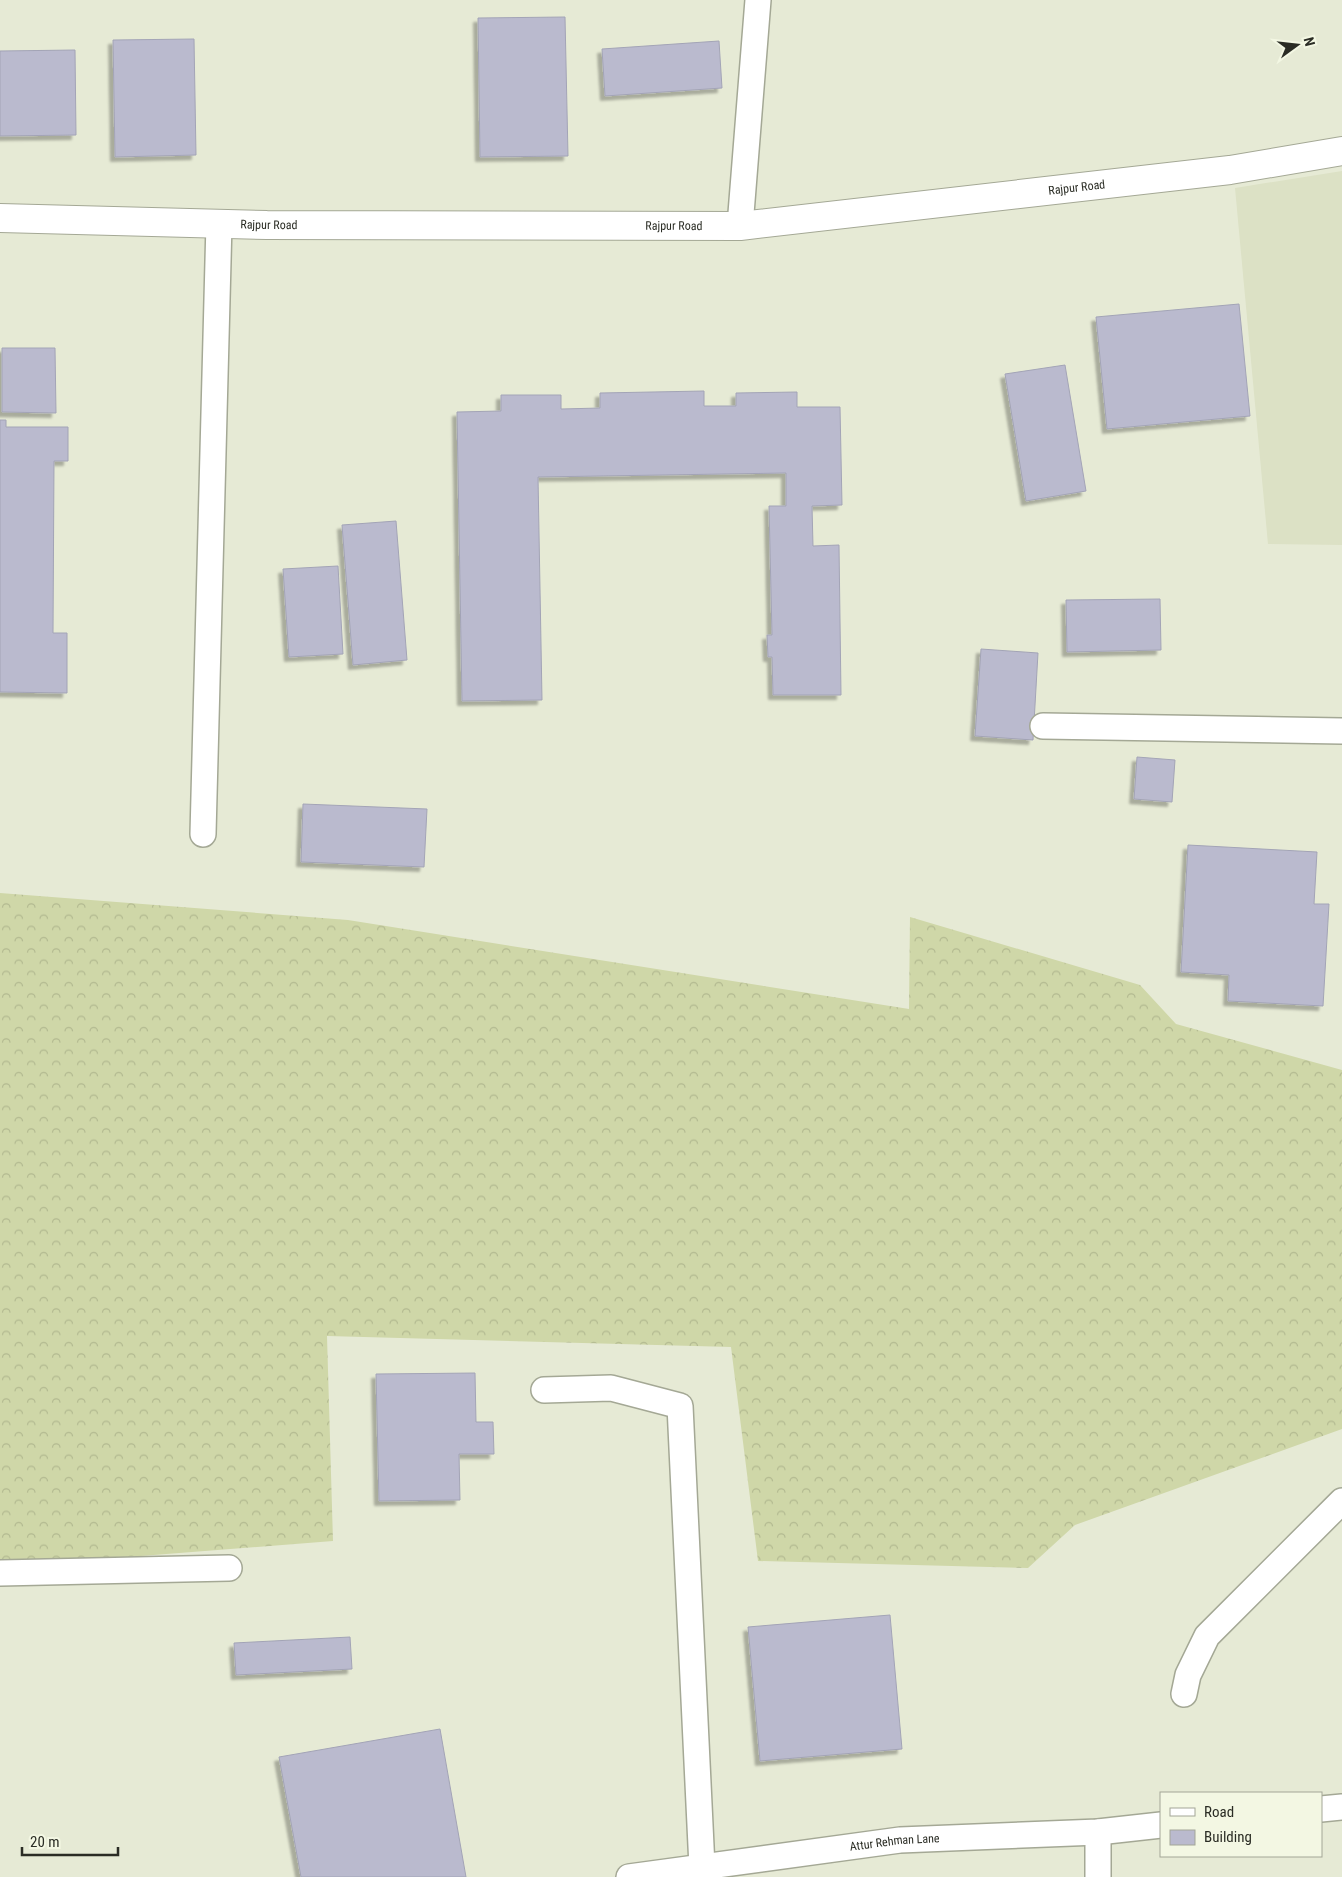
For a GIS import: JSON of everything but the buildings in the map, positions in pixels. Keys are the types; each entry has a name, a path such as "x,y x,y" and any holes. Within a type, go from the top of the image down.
{"street":[{"path":"740,226 758,0"},
{"name":"Rajpur Road","path":"0,218 219,224 740,226 1230,170 1342,152"},
{"path":"203,834 219,224"},
{"path":"1043,726 1342,731"},
{"path":"544,1390 611,1388 680,1406 702,1867"},
{"path":"1184,1694 1188,1675 1207,1636 1342,1501"},
{"path":"0,1573 229,1568"},
{"path":"1322,1809 1342,1806"},
{"name":"Attur Rehman Lane","path":"629,1877 900,1840 1098,1832 1160,1826"},
{"path":"1098,1832 1098,1877"}],"shaded area":[{"path":"1342,171 1342,545 1268,544 1235,188"}],"green space":[{"path":"0,893 348,920 909,1009 910,917 1140,985 1176,1024 1342,1070 1342,1429 1075,1525 1028,1568 758,1561 731,1347 327,1336 333,1541 0,1567"}]}
